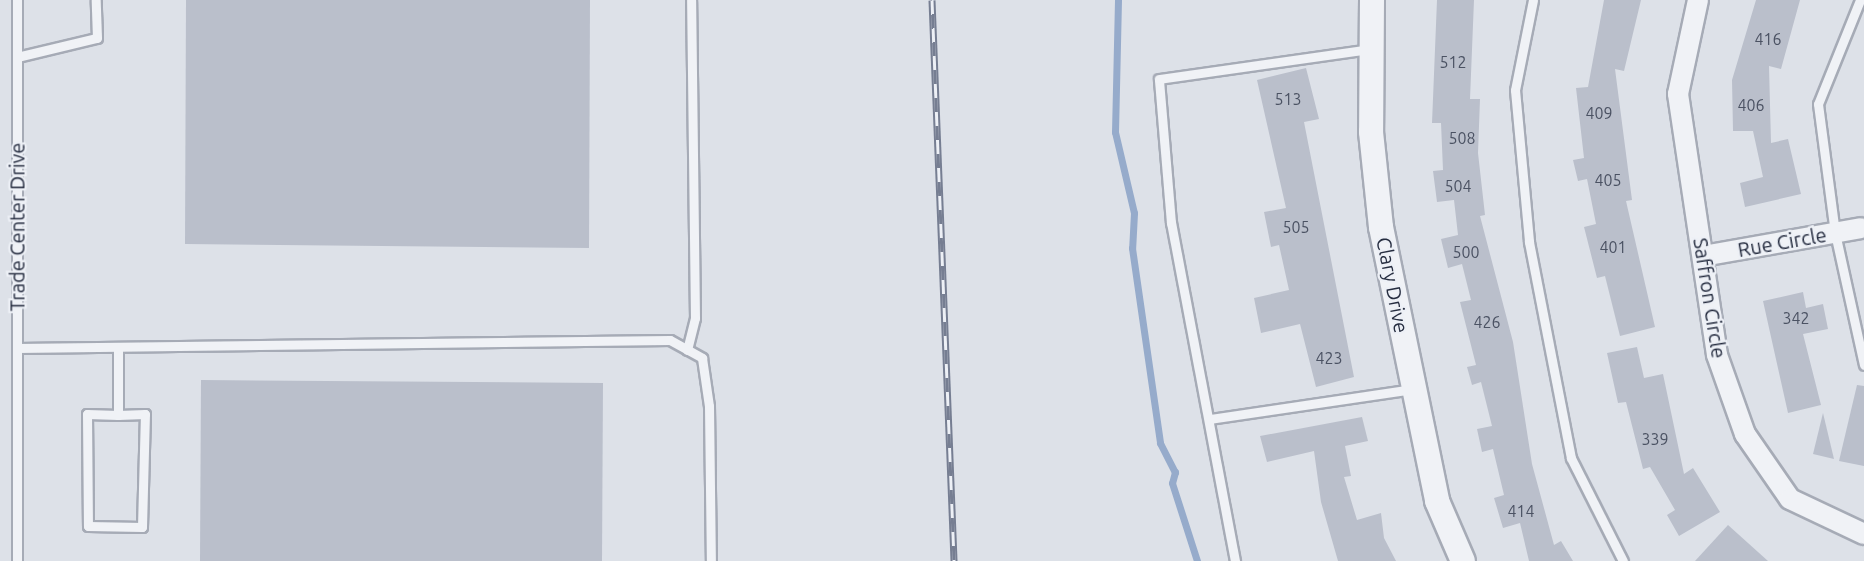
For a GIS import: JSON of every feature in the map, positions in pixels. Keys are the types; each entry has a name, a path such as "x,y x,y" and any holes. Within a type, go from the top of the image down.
{"street":[{"name":"Clary Drive","path":"1372,0 1375,48 1371,132 1380,215 1412,388 1437,501 1463,561"},
{"name":"Saffron Circle","path":"1698,0 1678,94 1717,355 1744,434 1790,499 1864,534"},
{"name":"Rue Circle","path":"1703,256 1861,228"}],"lane":[{"name":"Trade Center Drive","path":"17,0 17,561"},
{"path":"17,57 97,38 96,0"},
{"path":"687,350 695,285 691,0"},
{"path":"1533,0 1515,90 1529,242 1571,458 1623,561"},
{"path":"1860,0 1818,105 1835,233 1864,365"},
{"path":"1235,561 1210,419 1171,223 1159,79 1375,48"},
{"path":"17,348 670,339 702,358 709,406 711,561"},
{"path":"118,348 118,415"},
{"path":"1210,419 1412,388"},
{"path":"87,414 118,415 145,414 142,527 88,526 87,414"}],"building":[{"path":"186,0 590,0 589,248 185,244"},
{"path":"1437,0 1474,0 1470,99 1480,99 1478,153 1485,215 1480,216 1513,342 1532,464 1554,545 1561,541 1573,561 1529,561 1520,523 1503,528 1494,498 1504,495 1493,449 1482,452 1477,429 1492,426 1481,382 1472,385 1467,367 1476,365 1460,302 1471,300 1462,264 1448,268 1441,239 1458,235 1454,200 1437,202 1433,171 1443,170 1441,123 1432,123"},
{"path":"1604,0 1641,0 1624,71 1615,69 1632,200 1626,201 1655,327 1620,336 1605,276 1597,278 1584,227 1596,224 1587,179 1578,181 1573,160 1584,158 1576,88 1588,87"},
{"path":"1756,0 1800,0 1781,69 1769,66 1771,143 1788,139 1801,194 1745,207 1740,183 1763,177 1753,131 1733,131 1732,80"},
{"path":"1306,68 1319,119 1304,122 1354,377 1316,387 1300,324 1261,333 1254,298 1289,290 1279,245 1271,247 1264,212 1286,208 1257,80"},
{"path":"1803,292 1806,308 1823,304 1828,329 1803,334 1821,405 1788,413 1763,301"},
{"path":"1637,347 1644,378 1663,374 1684,474 1693,468 1720,512 1679,536 1667,515 1675,510 1650,467 1643,469 1626,402 1618,403 1607,353"},
{"path":"201,380 603,383 602,561 200,561"},
{"path":"1857,385 1864,386 1864,466 1839,461"},
{"path":"1823,413 1834,459 1813,454"},
{"path":"1362,417 1368,441 1345,446 1351,476 1344,477 1357,520 1381,513 1384,538 1396,561 1338,561 1321,502 1314,451 1267,462 1260,436"},
{"path":"1728,525 1768,561 1695,561"}],"waterway":[{"path":"1118,0 1115,132 1134,213 1132,248 1160,443 1175,472 1172,483 1197,561"}],"railway":[{"path":"932,0 954,561"}]}
